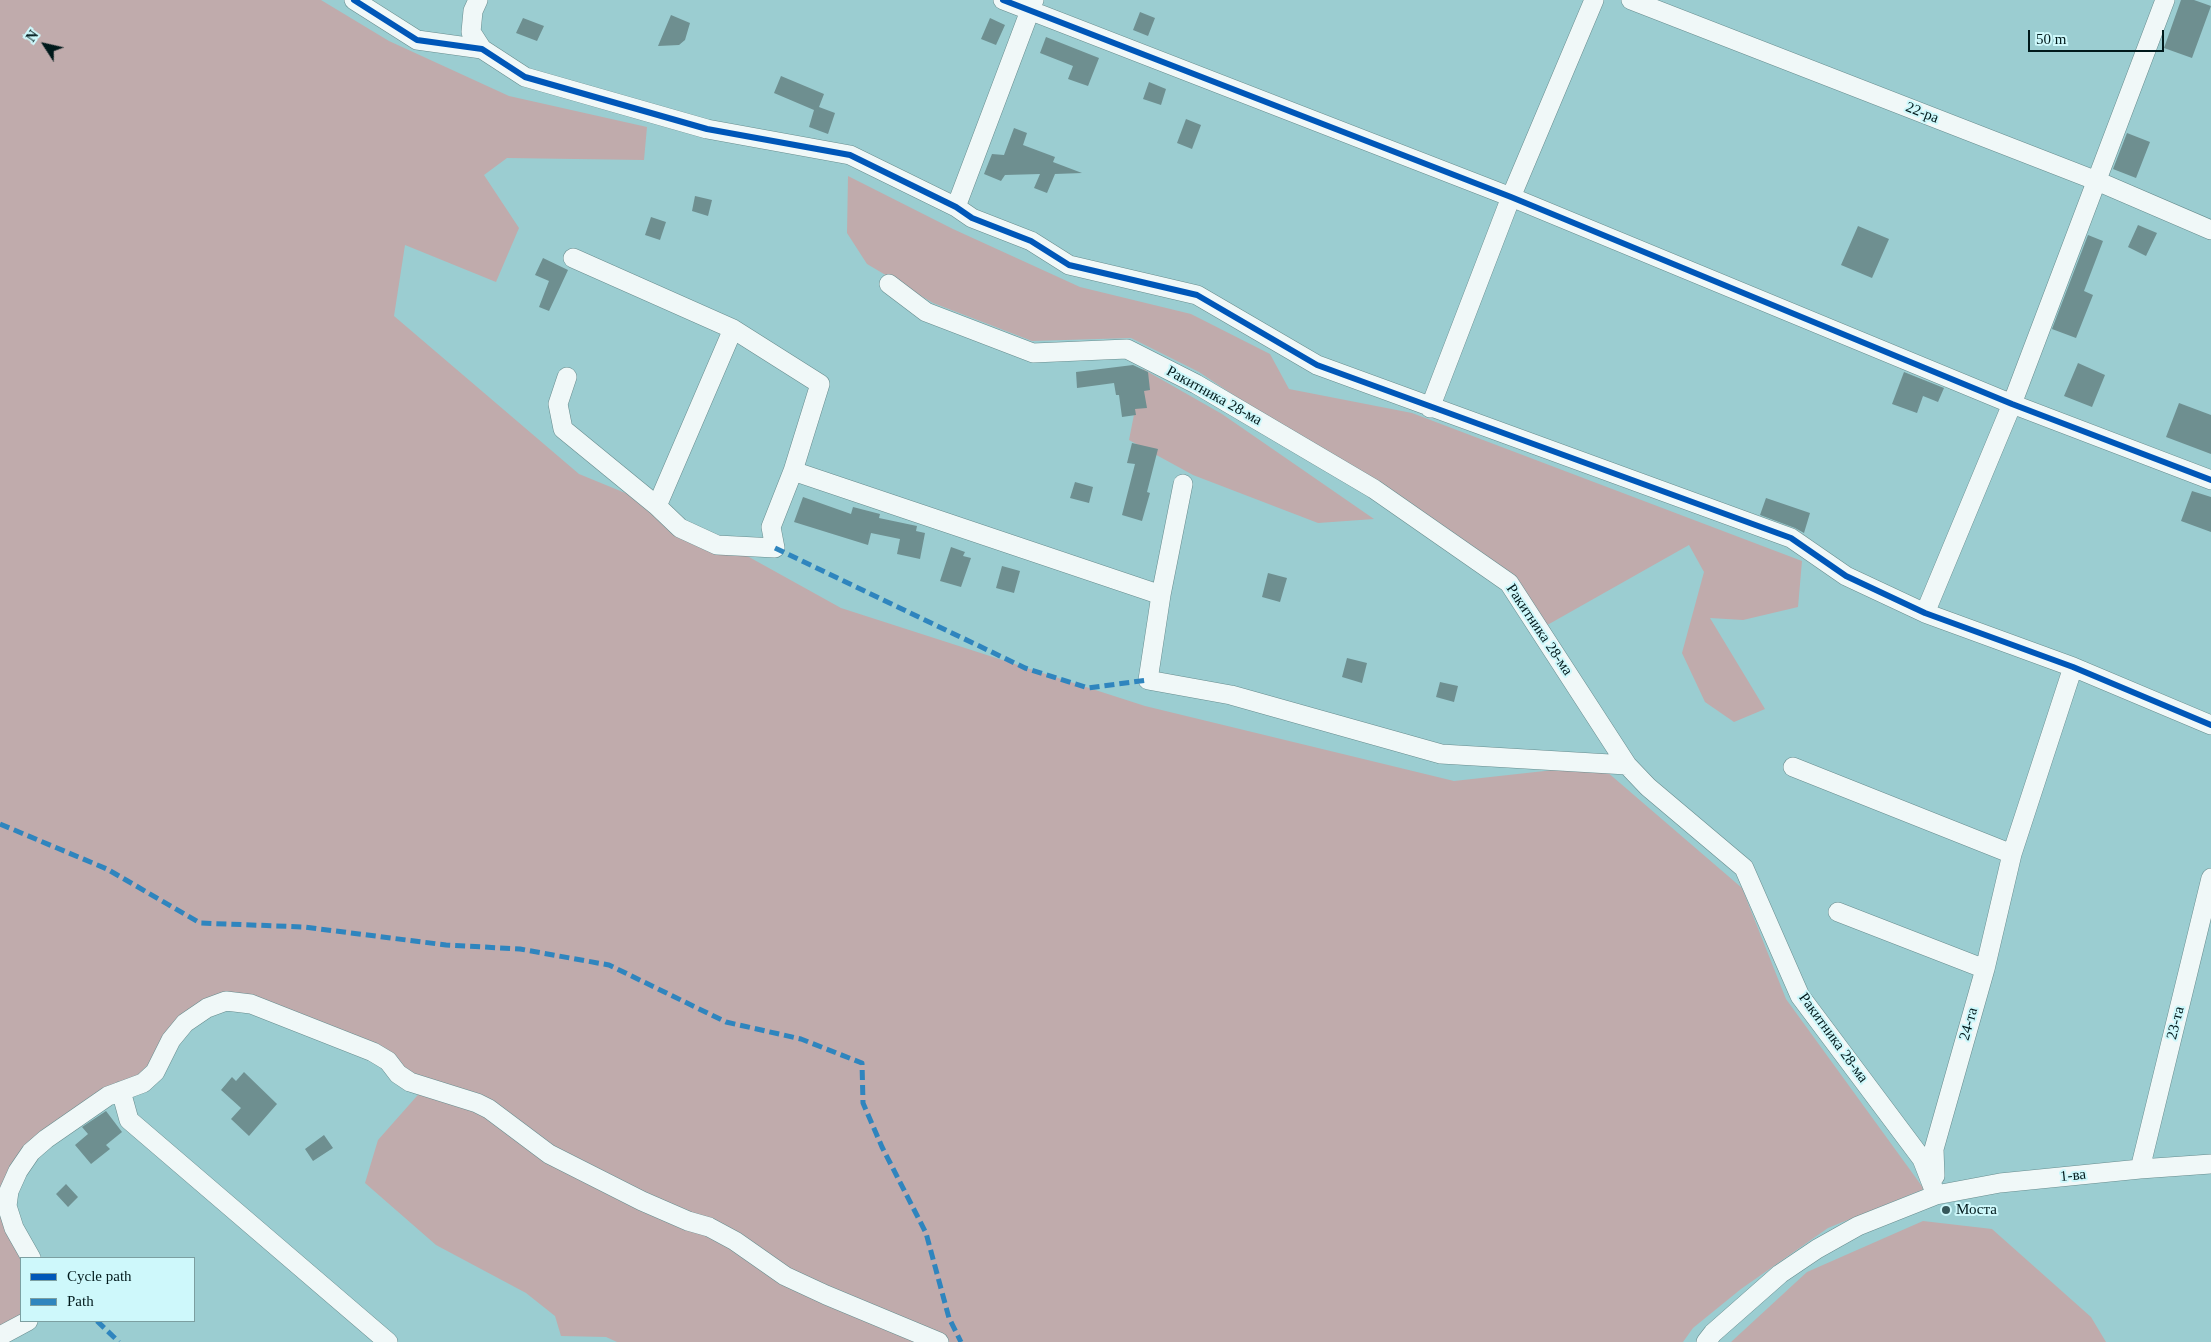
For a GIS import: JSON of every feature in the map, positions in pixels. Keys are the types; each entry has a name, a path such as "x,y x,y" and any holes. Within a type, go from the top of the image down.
{"street":[{"path":"354,0 417,40 482,49"},
{"path":"478,0 473,11 471,32 482,49 525,77 707,129 850,155 956,207 972,218 1031,241 1069,265 1197,295 1317,365 1430,408 1791,538 1846,576 1925,613 2073,667 2211,725"},
{"path":"1003,0 1032,5 1511,197 2012,404 2211,480"},
{"path":"1430,408 1511,197 1594,0"},
{"name":"22-ра","path":"1631,0 2097,181 2211,230"},
{"path":"1925,613 2012,404 2165,0"},
{"path":"956,207 1032,5"},
{"path":"567,377 558,404 563,430 658,506 680,528 717,545 775,548 771,527 793,471 820,384 733,329 574,258"},
{"name":"Ракитника 28-ма","path":"889,284 926,312 1033,353 1127,349 1196,384 1374,489 1509,583 1628,765 1648,787 1744,868 1800,996 1922,1159 1936,1195"},
{"path":"658,506 733,329"},
{"path":"793,471 1161,595"},
{"path":"1183,484 1161,595 1148,680 1231,695 1441,754 1628,765"},
{"name":"24-та","path":"1936,1195 1934,1149 1985,969 2012,854 2073,667"},
{"path":"1793,767 2012,854"},
{"name":"23-та","path":"2140,1169 2211,878"},
{"path":"1838,912 1985,969"},
{"path":"30,1257 14,1228 7,1206 9,1191 18,1171 31,1152 46,1139 108,1096 143,1083 155,1072 171,1040 185,1023 207,1008 226,1001 251,1004 373,1052 388,1061 398,1074 410,1082 477,1103 549,1154 642,1201 718,1232 735,1241 785,1276 939,1342"},
{"path":"121,1091 129,1120 388,1342"},
{"name":"1-ва","path":"1706,1342 1713,1333 1780,1274 1817,1249 1858,1226 1936,1195 2000,1183 2211,1164"},
{"path":"0,1336 26,1322"}],"shaded area":[{"path":"0,0 321,0 389,41 509,96 647,127 644,160 507,158 484,175 519,228 496,282 405,245 394,316 579,474 657,506 841,608 1145,706 1454,781 1599,765 1742,888 1786,999 1924,1189 1828,1228 1741,1289 1693,1328 1683,1342 617,1342 606,1337 561,1336 555,1316 526,1293 436,1245 365,1183 378,1140 424,1088 373,1052 226,1001 207,1008 121,1091 31,1152 9,1191 21,1257 20,1322 0,1333"},
{"path":"848,176 953,229 1080,287 1191,314 1270,354 1289,389 1412,413 1802,561 1798,607 1743,620 1710,618 1765,709 1734,722 1705,702 1682,653 1704,572 1689,545 1542,628 1513,581 1199,372 1131,338 1032,341 933,303 867,264 847,233"},
{"path":"1143,369 1222,414 1374,519 1318,523 1193,475 1129,440"},
{"path":"1923,1221 1992,1229 2091,1317 2106,1342 1731,1342 1807,1272"}],"building":[{"path":"2181,0 2194,0 2211,6 2192,58 2164,48"},
{"path":"1140,12 1155,18 1148,36 1133,30"},
{"path":"671,15 690,23 685,40 679,45 658,46"},
{"path":"523,18 544,26 537,41 516,33"},
{"path":"990,18 1005,25 996,45 981,39"},
{"path":"1046,37 1099,58 1088,86 1068,79 1073,66 1040,53"},
{"path":"781,76 824,94 819,107 835,113 828,134 809,127 814,110 774,93"},
{"path":"1149,82 1166,89 1161,105 1143,99"},
{"path":"1186,119 1201,125 1192,149 1177,143"},
{"path":"1014,128 1027,133 1023,145 1055,157 1053,162 1082,173 1055,174 1047,193 1034,188 1040,174 1005,175 1001,181 984,174 992,154 1004,155"},
{"path":"2127,133 2150,142 2136,178 2113,169"},
{"path":"695,196 712,200 708,216 692,211"},
{"path":"651,217 666,222 660,240 645,235"},
{"path":"2138,225 2157,233 2146,256 2128,247"},
{"path":"1858,226 1889,239 1872,278 1841,265"},
{"path":"2088,235 2103,241 2084,291 2093,295 2076,338 2052,329"},
{"path":"543,258 568,270 549,311 539,307 549,281 535,275"},
{"path":"2078,363 2105,375 2092,407 2064,396"},
{"path":"1133,365 1148,372 1150,390 1144,391 1147,408 1135,409 1136,415 1122,417 1119,395 1116,395 1114,383 1077,388 1076,372"},
{"path":"1904,372 1944,388 1938,402 1923,396 1917,413 1892,404"},
{"path":"2179,403 2211,415 2211,454 2166,437"},
{"path":"1132,443 1158,449 1147,492 1150,493 1142,521 1122,515 1135,464 1127,463"},
{"path":"1075,482 1093,487 1089,503 1070,498"},
{"path":"2192,491 2211,497 2211,532 2181,521"},
{"path":"803,497 851,514 853,507 880,514 879,518 917,526 916,531 925,533 920,559 897,554 900,539 871,533 868,545 794,522"},
{"path":"1766,498 1810,513 1804,533 1760,515"},
{"path":"951,547 965,552 963,556 971,558 961,587 940,581"},
{"path":"1002,566 1020,571 1014,593 996,588"},
{"path":"1268,573 1287,578 1280,602 1262,597"},
{"path":"1347,658 1367,663 1362,683 1342,677"},
{"path":"1440,682 1458,686 1454,702 1436,697"},
{"path":"244,1072 277,1104 249,1136 231,1119 241,1108 221,1090 232,1077 236,1081"},
{"path":"106,1111 122,1132 106,1145 110,1149 91,1164 75,1145 88,1134 82,1127"},
{"path":"324,1135 333,1148 313,1161 305,1149"},
{"path":"66,1184 78,1197 68,1207 56,1194"}],"marked path":[{"path":"775,548 1025,668 1088,688 1148,680"},
{"path":"0,824 107,869 200,923 304,927 446,945 520,949 609,965 726,1022 801,1039 862,1063 863,1103 882,1147 926,1233 949,1318 961,1342"},
{"path":"98,1322 119,1342"}],"cycle path":[{"path":"354,0 417,40 482,49 525,77 707,129 850,155 956,207 972,218 1031,241 1069,265 1197,295 1317,365 1791,538 1846,576 1925,613 2073,667 2211,725"},
{"path":"1003,0 1511,197 2012,404 2211,480"}],"place":[{"name":"Моста","path":"1946,1210"}]}
